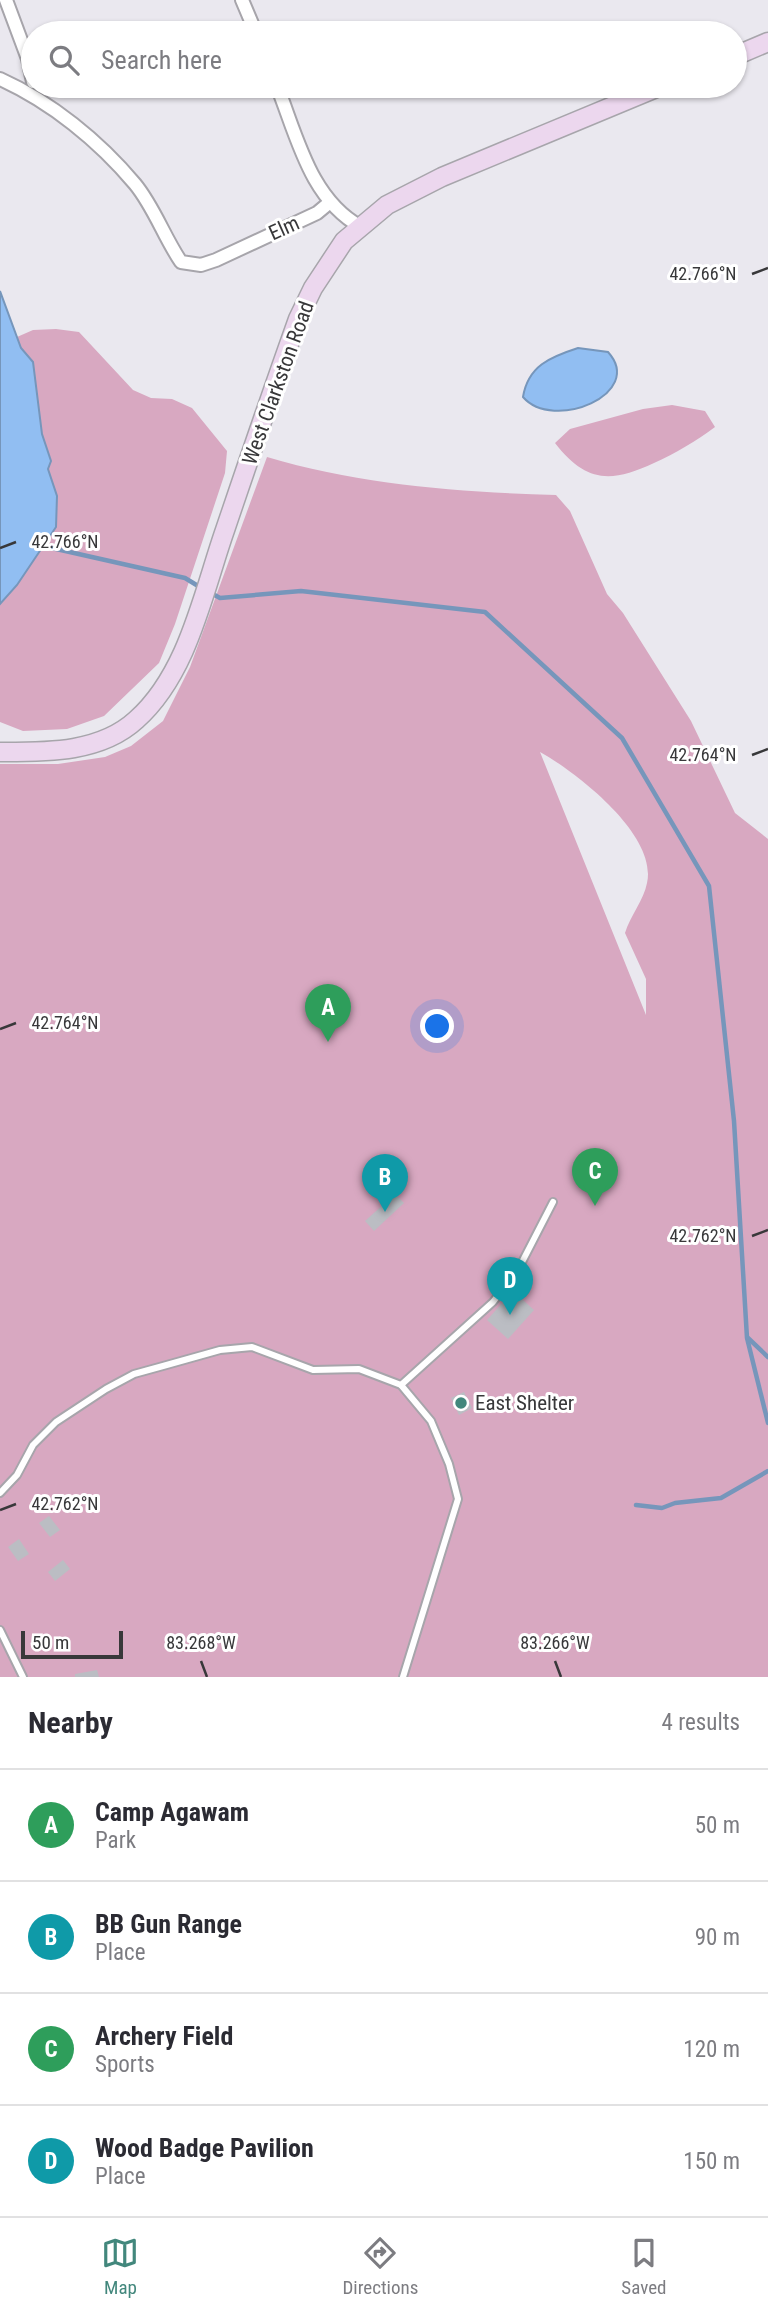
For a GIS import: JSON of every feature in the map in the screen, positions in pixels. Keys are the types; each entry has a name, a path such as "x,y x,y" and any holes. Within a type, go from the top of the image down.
{"main road":[{"path":"747,51 768,42"},
{"name":"West Clarkston Road","path":"0,752 42,752 91,745 137,720 166,685 192,625 298,319 317,282 344,241 387,205 442,177 632,98"}],"street":[{"path":"6,0 21,40"},
{"path":"242,0 251,21"},
{"path":"0,79 21,85"},
{"name":"Elm","path":"45,98 136,185 181,262 201,265 317,214 329,203"},
{"path":"281,98 314,180 329,203 346,219 361,227"}],"lane":[{"path":"401,1385 493,1302 519,1268 553,1202"},
{"path":"0,1493 17,1475 33,1445 56,1422 106,1389 134,1374 220,1350 252,1347 313,1370 359,1369 401,1385 430,1421 449,1464 458,1499 403,1677"},
{"path":"0,1630 23,1677"}],"shaded area":[{"path":"33,330 79,332 133,390 151,398 172,399 192,408 227,451 225,473 175,624 159,663 104,716 67,729 23,731 0,722 0,604 17,585 56,527 57,496 48,469 51,461 42,434 33,362 21,348 17,337"},
{"path":"672,405 705,411 715,427 678,451 639,470 600,476 578,466 555,443 570,429 643,409"},
{"path":"267,457 374,481 483,492 556,495 570,511 607,594 623,613 691,721 735,813 768,839 768,1677 0,1677 0,764 58,764 105,757 131,746 163,721 190,667","holes":["540,752 611,807 640,845 647,864 647,883 625,933 646,979 646,1015"]}],"water":[{"path":"0,291 21,348 33,362 42,434 51,461 48,469 57,496 56,527 17,585 0,604"},
{"path":"578,348 608,352 616,367 615,382 606,394 573,409 554,411 537,407 523,397 535,370 550,359"}],"building":[{"path":"395,1194 404,1203 374,1231 365,1221"},
{"path":"513,1291 534,1310 508,1339 487,1320"},
{"name":"East Shelter","path":"464,1392 472,1408 459,1415 451,1398"},
{"path":"49,1516 60,1530 50,1537 39,1523"},
{"path":"19,1539 29,1554 18,1561 8,1547"},
{"path":"63,1560 70,1569 55,1581 48,1572"},
{"path":"97,1670 99,1677 75,1677 75,1674"}],"waterway":[{"path":"43,546 185,578 203,589"},
{"path":"211,593 220,598 301,591 485,612 622,738 709,886 734,1121 747,1338 768,1423"},
{"path":"748,1338 768,1357"},
{"path":"636,1505 662,1508 675,1503 721,1498 768,1471"}],"place":[{"name":"Camp Agawam","path":"328,1042"},
{"name":"Archery Field","path":"595,1206"},
{"name":"BB Gun Range","path":"385,1212"},
{"name":"Wood Badge Pavilion","path":"510,1315"},
{"name":"East Shelter","path":"461,1403"}]}
